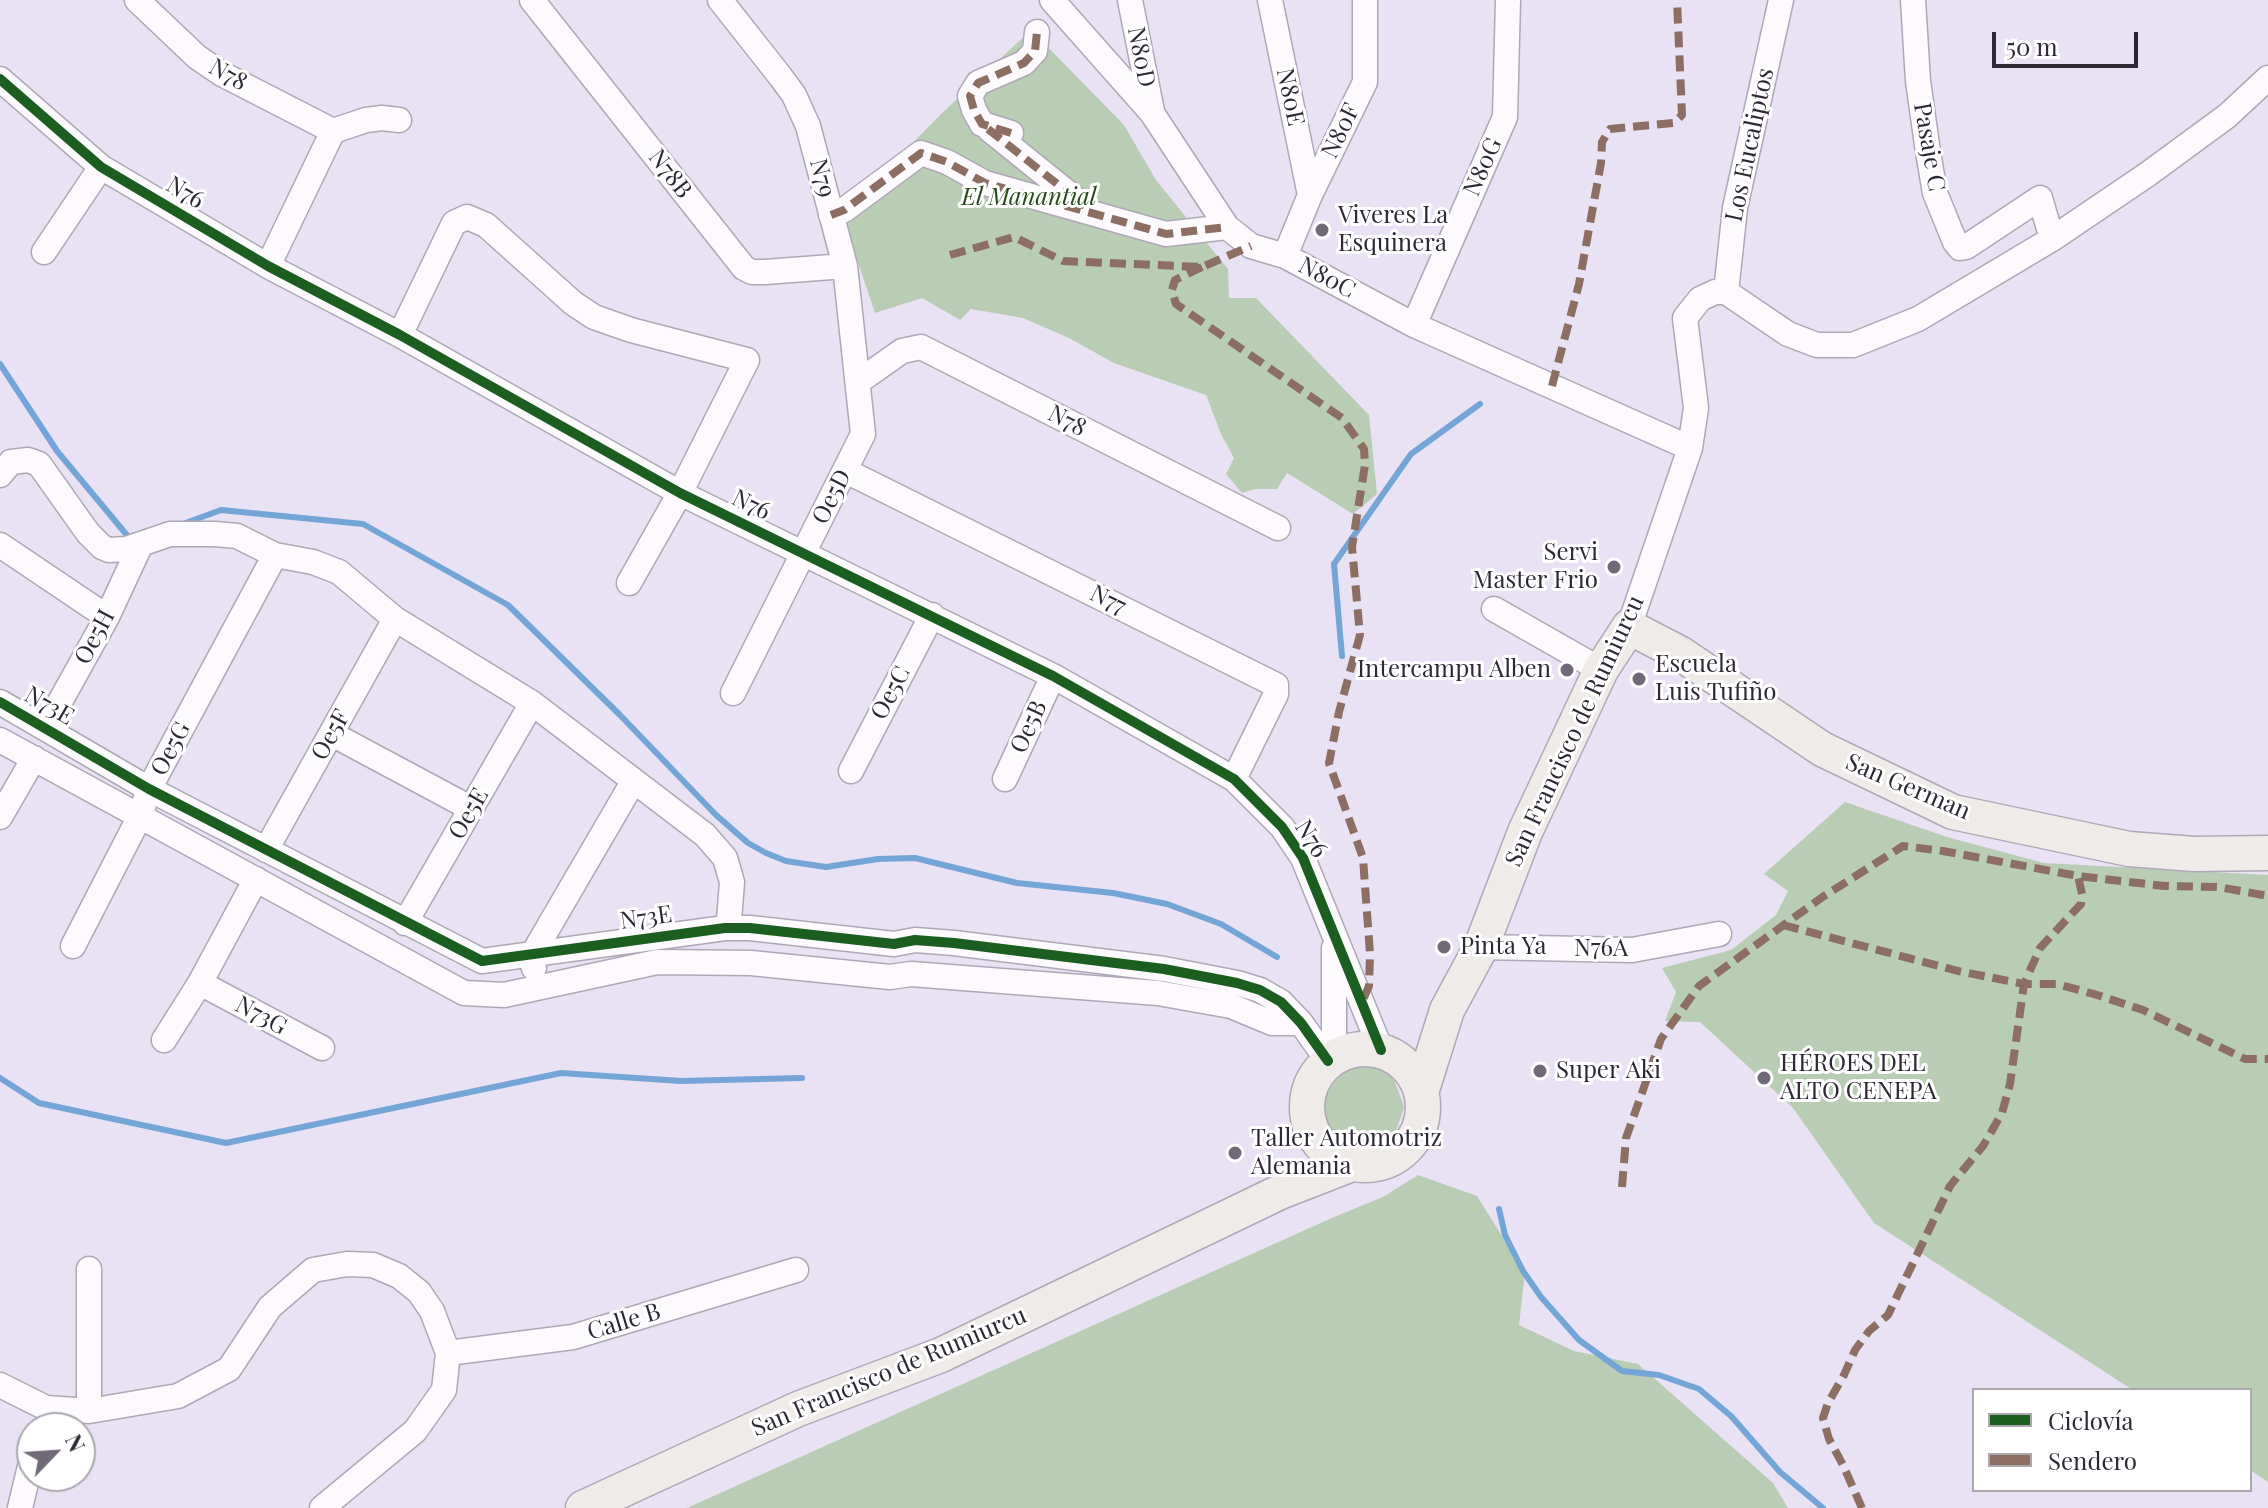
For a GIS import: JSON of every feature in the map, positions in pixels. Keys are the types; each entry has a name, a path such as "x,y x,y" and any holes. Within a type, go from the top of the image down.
{"main road":[{"name":"San Francisco de Rumiurcu","path":"1421,1093 1447,1010 1481,947 1525,832 1601,670 1629,627"},
{"name":"San German","path":"1629,627 1681,654 1822,749 1953,812 2129,849 2194,854 2268,853"},
{"name":"San Francisco de Rumiurcu","path":"1383,1051 1422,1032 1447,1010"},
{"path":"1357,1049 1383,1051 1401,1061 1414,1076 1421,1093 1421,1121 1414,1138 1402,1152 1370,1165 1352,1164 1329,1152 1312,1132 1306,1107 1312,1081 1331,1059 1357,1049"},
{"path":"1280,1192 1312,1132"},
{"name":"San Francisco de Rumiurcu","path":"583,1508 798,1409 941,1355 1280,1192 1352,1164"}],"street":[{"name":"N78","path":"137,0 197,57 222,74 333,131"},
{"name":"N78B","path":"532,0 744,268 752,272 765,272 845,266"},
{"name":"N79","path":"720,0 794,95 808,126 845,266 858,382"},
{"name":"N80C","path":"1052,0 1152,113 1227,227 1251,246 1285,256 1414,325 1690,448"},
{"name":"N80D","path":"1130,0 1152,113"},
{"name":"N80E","path":"1270,0 1310,195"},
{"name":"N80F","path":"1285,256 1310,195 1365,82 1365,0"},
{"name":"N80G","path":"1414,325 1505,117 1508,0"},
{"name":"Los Eucaliptos","path":"1726,292 1735,208 1781,0"},
{"name":"Pasaje C","path":"1913,0 1918,81 1935,193 1955,242 1960,248 1966,247 2040,198 2052,239"},
{"path":"1037,32 1035,51 1024,63 978,83 970,96 974,110 982,124 1095,214"},
{"path":"1726,292 1788,334 1817,345 1853,345 1918,319 2052,239 2215,125 2268,78"},
{"name":"N76","path":"0,79 101,167 268,266 400,335 680,493 1053,676 1234,779 1282,827 1303,858 1383,1051"},
{"path":"268,266 333,131 366,120 399,120"},
{"path":"982,124 1011,133"},
{"path":"831,215 844,210 921,153 947,162 985,183 1166,234 1227,227"},
{"path":"44,252 101,167"},
{"path":"400,335 454,223 467,217 486,225 573,303 594,317 631,330 747,360 680,493 629,583"},
{"name":"San Francisco de Rumiurcu","path":"1629,627 1690,448 1696,408 1685,318 1700,299 1715,292 1726,292"},
{"name":"N78","path":"858,382 902,351 921,347 1278,528"},
{"name":"Oe5D","path":"733,693 863,434 858,382"},
{"path":"5,468 28,460 39,464 88,533 109,550 140,546 170,534 237,536 275,555 313,562 339,572 395,619 532,703 705,835 725,858 732,882 729,920 725,928"},
{"name":"N77","path":"846,471 1276,685 1276,694 1234,779"},
{"path":"0,545 107,617"},
{"name":"Oe5H","path":"46,727 107,617 140,546"},
{"name":"Oe5G","path":"73,946 140,816 149,789 275,555"},
{"path":"1494,609 1601,670"},
{"name":"Oe5C","path":"851,771 932,615"},
{"name":"Oe5F","path":"266,850 395,619"},
{"name":"Oe5B","path":"1005,779 1053,676"},
{"name":"N73E","path":"0,702 149,789 482,961 531,957 725,928 894,944 915,940 954,943 1164,969 1260,990 1281,1002 1331,1059"},
{"name":"Oe5E","path":"405,923 532,703"},
{"path":"332,734 472,809"},
{"name":"N73E","path":"0,740 464,993 504,995 657,962 751,963 890,977 911,974 1158,993 1231,1006 1272,1023 1301,1023"},
{"path":"0,817 34,758"},
{"path":"538,988 531,957 633,782"},
{"path":"164,1040 200,983 256,879"},
{"name":"N76A","path":"1481,947 1632,950 1719,934"},
{"name":"N76","path":"1331,1059 1334,938"},
{"path":"911,974 915,940"},
{"path":"952,978 954,943"},
{"path":"1158,993 1164,969"},
{"name":"N73G","path":"200,983 322,1048"},
{"path":"82,1412 178,1396 229,1369 270,1307 313,1270 347,1264 373,1265 399,1276 419,1292 432,1311 448,1353 444,1390 415,1431 322,1508"},
{"path":"89,1269 89,1411"},
{"name":"Calle B","path":"448,1353 573,1337 796,1270"},
{"path":"0,1385 35,1412"}],"green space":[{"name":"El Manantial","path":"1031,30 1124,125 1156,180 1228,269 1229,298 1256,298 1369,415 1377,494 1353,514 1287,473 1277,489 1255,489 1242,493 1226,474 1234,458 1206,395 1114,363 1069,338 1023,318 971,309 960,320 922,298 875,313 842,215 940,115"},
{"path":"1845,802 1947,837 2044,863 2268,875 2268,1482 2252,1471 2252,1388 2130,1388 1874,1223 1793,1108 1700,1022 1665,1021 1676,992 1662,968 1731,950 1776,915 1788,891 1764,874"},
{"path":"1355,1067 1379,1068 1389,1074 1404,1107 1395,1134 1388,1142 1370,1152 1354,1152 1337,1146 1322,1131 1320,1118 1325,1093 1343,1073"},
{"path":"1418,1175 1477,1196 1525,1273 1519,1325 1574,1351 1638,1364 1773,1483 1788,1508 687,1508 1383,1197"}],"waterway":[{"path":"0,364 57,451 131,540"},
{"path":"1342,656 1334,564 1411,454 1480,404"},
{"path":"183,524 221,510 363,524 508,605 716,815 748,843 786,861 826,867 878,859 915,858 1017,883 1113,893 1167,904 1221,924 1277,957"},
{"path":"0,1078 39,1103 226,1143 561,1073 681,1081 802,1078"},
{"path":"1499,1209 1505,1235 1523,1271 1541,1297 1579,1340 1622,1371 1659,1375 1699,1389 1731,1416 1780,1472 1823,1508"}],"marked path":[{"path":"1552,386 1579,284 1602,142 1610,129 1674,123 1682,115 1677,0"},
{"path":"1011,133 982,124 970,96 978,83 1024,63 1035,51 1037,32"},
{"path":"988,129 1085,206"},
{"path":"831,215 844,210 921,153 947,162 985,183 1166,234 1227,227"},
{"path":"950,255 1014,237 1063,261 1202,267 1251,246"},
{"path":"1202,267 1175,280 1172,290 1176,304 1342,418 1364,449 1365,465 1352,547 1360,635 1329,763 1363,858 1370,954 1369,986 1362,1002"},
{"path":"1622,1187 1626,1138 1661,1039 1699,986 1824,896 1903,846 2078,876 2164,886 2219,887 2268,896"},
{"path":"1862,1508 1829,1439 1823,1418 1828,1403 1855,1350 1869,1331 1888,1315 1950,1186 1983,1146 2002,1113 2010,1084 2024,984 2040,948 2081,904 2078,876"},
{"path":"1783,925 1958,971 2024,984 2057,984 2094,994 2143,1010 2245,1059 2268,1059"}],"cycle path":[{"path":"0,79 101,167 268,266 400,335 680,493 1053,676 1234,779 1282,827 1303,858 1381,1050"},
{"path":"0,702 149,789 482,961 725,928 894,944 915,940 954,943 1164,969 1260,990 1281,1002 1301,1023 1328,1061"}],"place":[{"name":"Viveres La Esquinera","path":"1322,230"},
{"name":"Servi Master Frio","path":"1614,567"},
{"name":"Intercampu Alben","path":"1567,670"},
{"name":"Escuela Luis Tufiño","path":"1639,679"},
{"name":"Pinta Ya","path":"1444,947"},
{"name":"Super Aki","path":"1540,1071"},
{"name":"HÉROES DEL ALTO CENEPA","path":"1764,1078"},
{"name":"Taller Automotriz Alemania","path":"1235,1153"}]}
